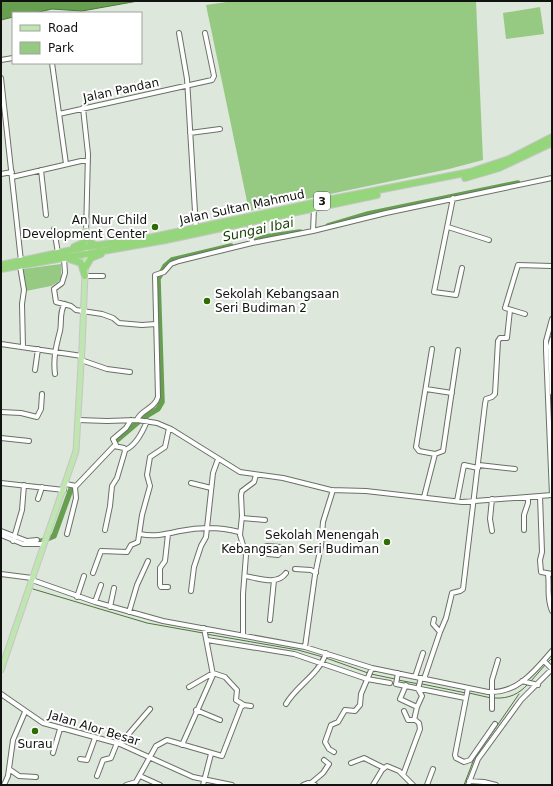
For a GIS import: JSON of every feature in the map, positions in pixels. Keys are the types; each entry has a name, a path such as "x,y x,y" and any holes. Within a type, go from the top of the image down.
{"highway":[{"name":"Jalan Sultan Mahmud","path":"1,269 66,251 108,251 250,223 275,214 480,170 509,159 552,137"},
{"name":"Jalan Sultan Mahmud","path":"1,265 21,264 64,258 98,246 131,242 196,228 314,208 476,176 505,166 552,143"},
{"path":"86,231 91,243 98,246"},
{"path":"66,251 83,243 86,238"},
{"path":"85,268 91,258 108,251"},
{"path":"64,258 77,260 81,263 85,276"}],"main road":[{"path":"1,670 64,490 76,451 82,358 86,250"}],"street":[{"path":"179,33 187,86 196,228"},
{"name":"Jalan Pandan","path":"59,114 212,80 214,76 205,33"},
{"path":"1,60 12,58"},
{"path":"52,64 66,164"},
{"path":"1,78 24,290 22,304 23,347"},
{"path":"83,108 88,161 86,250"},
{"path":"190,132 220,128"},
{"path":"1,174 12,175 88,161"},
{"path":"41,170 46,215"},
{"path":"137,420 138,416 155,404 158,397 156,274 160,273 171,264 313,229 552,178"},
{"path":"453,198 448,227 434,282 434,292 456,295 462,268"},
{"path":"313,229 314,208"},
{"path":"250,223 252,243"},
{"path":"448,227 489,240"},
{"path":"54,229 58,253"},
{"path":"64,258 62,283 54,289 56,302 65,304 76,310 102,314 113,318 119,323 142,325 156,324"},
{"path":"525,314 506,309 505,306 518,265 552,266"},
{"path":"85,276 103,276"},
{"path":"55,374 55,352 60,330 62,309 65,304"},
{"path":"414,719 422,696 419,688 446,618 452,593 460,591 463,588 485,404 486,399 495,394 498,341 500,338 507,338 510,310"},
{"path":"78,420 147,421 169,428 240,472 283,478 333,490 366,491 457,501 552,495 546,350 552,319"},
{"path":"552,339 550,346 552,393"},
{"path":"1,344 55,352 82,358 107,369 130,372"},
{"path":"432,349 416,447 419,451 435,454 443,451 458,350"},
{"path":"35,370 38,350"},
{"path":"426,389 452,393"},
{"path":"1,412 21,413 37,417 40,413 42,394"},
{"path":"125,450 116,445 113,439 126,428 131,420"},
{"path":"105,530 112,486 117,478 125,450 131,447 147,421"},
{"path":"93,573 101,551 128,552 131,545 138,542 142,515 150,486 147,475 150,457 165,447 169,428"},
{"path":"1,438 29,441"},
{"path":"66,534 76,498 75,487 116,445"},
{"path":"424,497 435,454"},
{"path":"192,591 194,567 201,546 206,538 211,488 214,470 218,459"},
{"path":"457,501 464,465 515,469"},
{"path":"243,635 246,553 243,547 240,532 242,518 242,491 250,486 256,475"},
{"path":"1,483 64,490"},
{"path":"191,483 211,488"},
{"path":"66,484 75,487"},
{"path":"14,538 22,510 24,485"},
{"path":"38,499 42,487"},
{"path":"305,647 321,546 323,522 333,490"},
{"path":"540,496 542,552 540,560 541,572 550,574 550,587 547,596 552,611"},
{"path":"524,530 524,515 528,503 528,497"},
{"path":"492,499 490,519 492,523 492,531"},
{"path":"242,518 265,520"},
{"path":"140,534 154,536 188,529 206,528 226,528 240,532"},
{"path":"1,531 27,545 44,544"},
{"path":"168,534 165,561 160,568 160,585 161,587 168,587"},
{"path":"1,535 27,541 37,540"},
{"path":"246,553 264,547"},
{"path":"129,612 137,586 148,561"},
{"path":"295,569 311,570 316,573"},
{"path":"245,576 274,580 283,577 286,573"},
{"path":"1,574 11,577 26,576 32,580 110,607 162,621 305,647 371,669 493,694 508,690 523,681 552,651"},
{"path":"77,596 84,576"},
{"path":"270,620 274,580"},
{"path":"95,602 101,585"},
{"path":"110,607 114,588"},
{"path":"434,618 433,624 440,632"},
{"path":"182,744 213,673 205,630"},
{"path":"251,646 252,638"},
{"path":"207,639 276,650 323,662 368,678 390,683"},
{"path":"276,650 278,642"},
{"path":"415,677 423,653"},
{"path":"286,704 323,662 326,654"},
{"path":"492,709 492,680 498,660"},
{"path":"496,785 484,782 468,783 481,751 493,734 521,700 551,669 544,661"},
{"path":"334,752 329,749 325,742 331,725 338,722 345,710 354,711 358,708 361,694 371,669"},
{"path":"189,687 213,673 225,677 237,690 236,700 244,705 250,706"},
{"path":"398,674 396,684 466,697"},
{"path":"523,681 537,685"},
{"path":"406,685 400,699 417,707"},
{"path":"468,689 455,757 460,761 469,761 481,751"},
{"name":"Jalan Alor Besar","path":"1,694 43,723 118,744 150,756 186,774 232,785"},
{"path":"126,785 136,782 150,756 161,742 167,740 211,754 223,756 233,724 241,707 244,705"},
{"path":"97,776 103,760 111,758 118,744 150,709"},
{"path":"196,710 220,720"},
{"path":"403,775 420,729 419,723 414,719 408,720 404,711"},
{"path":"4,785 9,769 13,740 25,712"},
{"path":"493,734 495,724"},
{"path":"52,753 60,729"},
{"path":"80,759 87,760 95,738"},
{"path":"203,785 211,754"},
{"path":"351,763 364,758 384,768 388,767 395,769 413,785"},
{"path":"303,785 307,783 313,784 323,773 328,764 324,760"},
{"path":"373,785 384,768"},
{"path":"9,769 19,776 36,777"},
{"path":"427,785 433,769"},
{"path":"140,776 160,785"}],"green space":[{"path":"233,1 476,1 483,160 449,169 249,211 206,5"},
{"path":"540,7 544,34 506,39 503,13"},
{"path":"61,264 61,280 51,286 26,291 23,269"}],"shaded area":[{"path":"1,1 138,1 82,11 52,9 39,12 12,12 12,17 1,20"}],"waterway":[{"name":"Sungai Ibai","path":"328,226 368,214 518,183"},
{"name":"Sungai Ibai","path":"253,242 265,237 300,232"},
{"name":"Sungai Ibai","path":"116,441 143,418 158,409 162,402 158,279 165,266 172,260 231,246"},
{"name":"Sungai Ibai","path":"31,543 42,541 54,536 71,489"},
{"path":"33,589 147,623 203,633"},
{"path":"206,634 298,650 323,657"},
{"path":"326,658 368,673"},
{"path":"548,662 552,658"},
{"path":"531,681 546,664"},
{"path":"371,674 395,679"},
{"path":"398,680 419,684"},
{"path":"422,684 466,693"},
{"path":"494,698 504,698 513,695 521,691 528,684"},
{"path":"469,693 491,698"},
{"path":"464,785 474,759 519,694"}],"place":[{"name":"An Nur Child Development Center","path":"155,227"},
{"name":"Sekolah Kebangsaan Seri Budiman 2","path":"207,301"},
{"name":"Sekolah Menengah Kebangsaan Seri Budiman","path":"387,542"},
{"name":"Surau","path":"35,731"}]}
